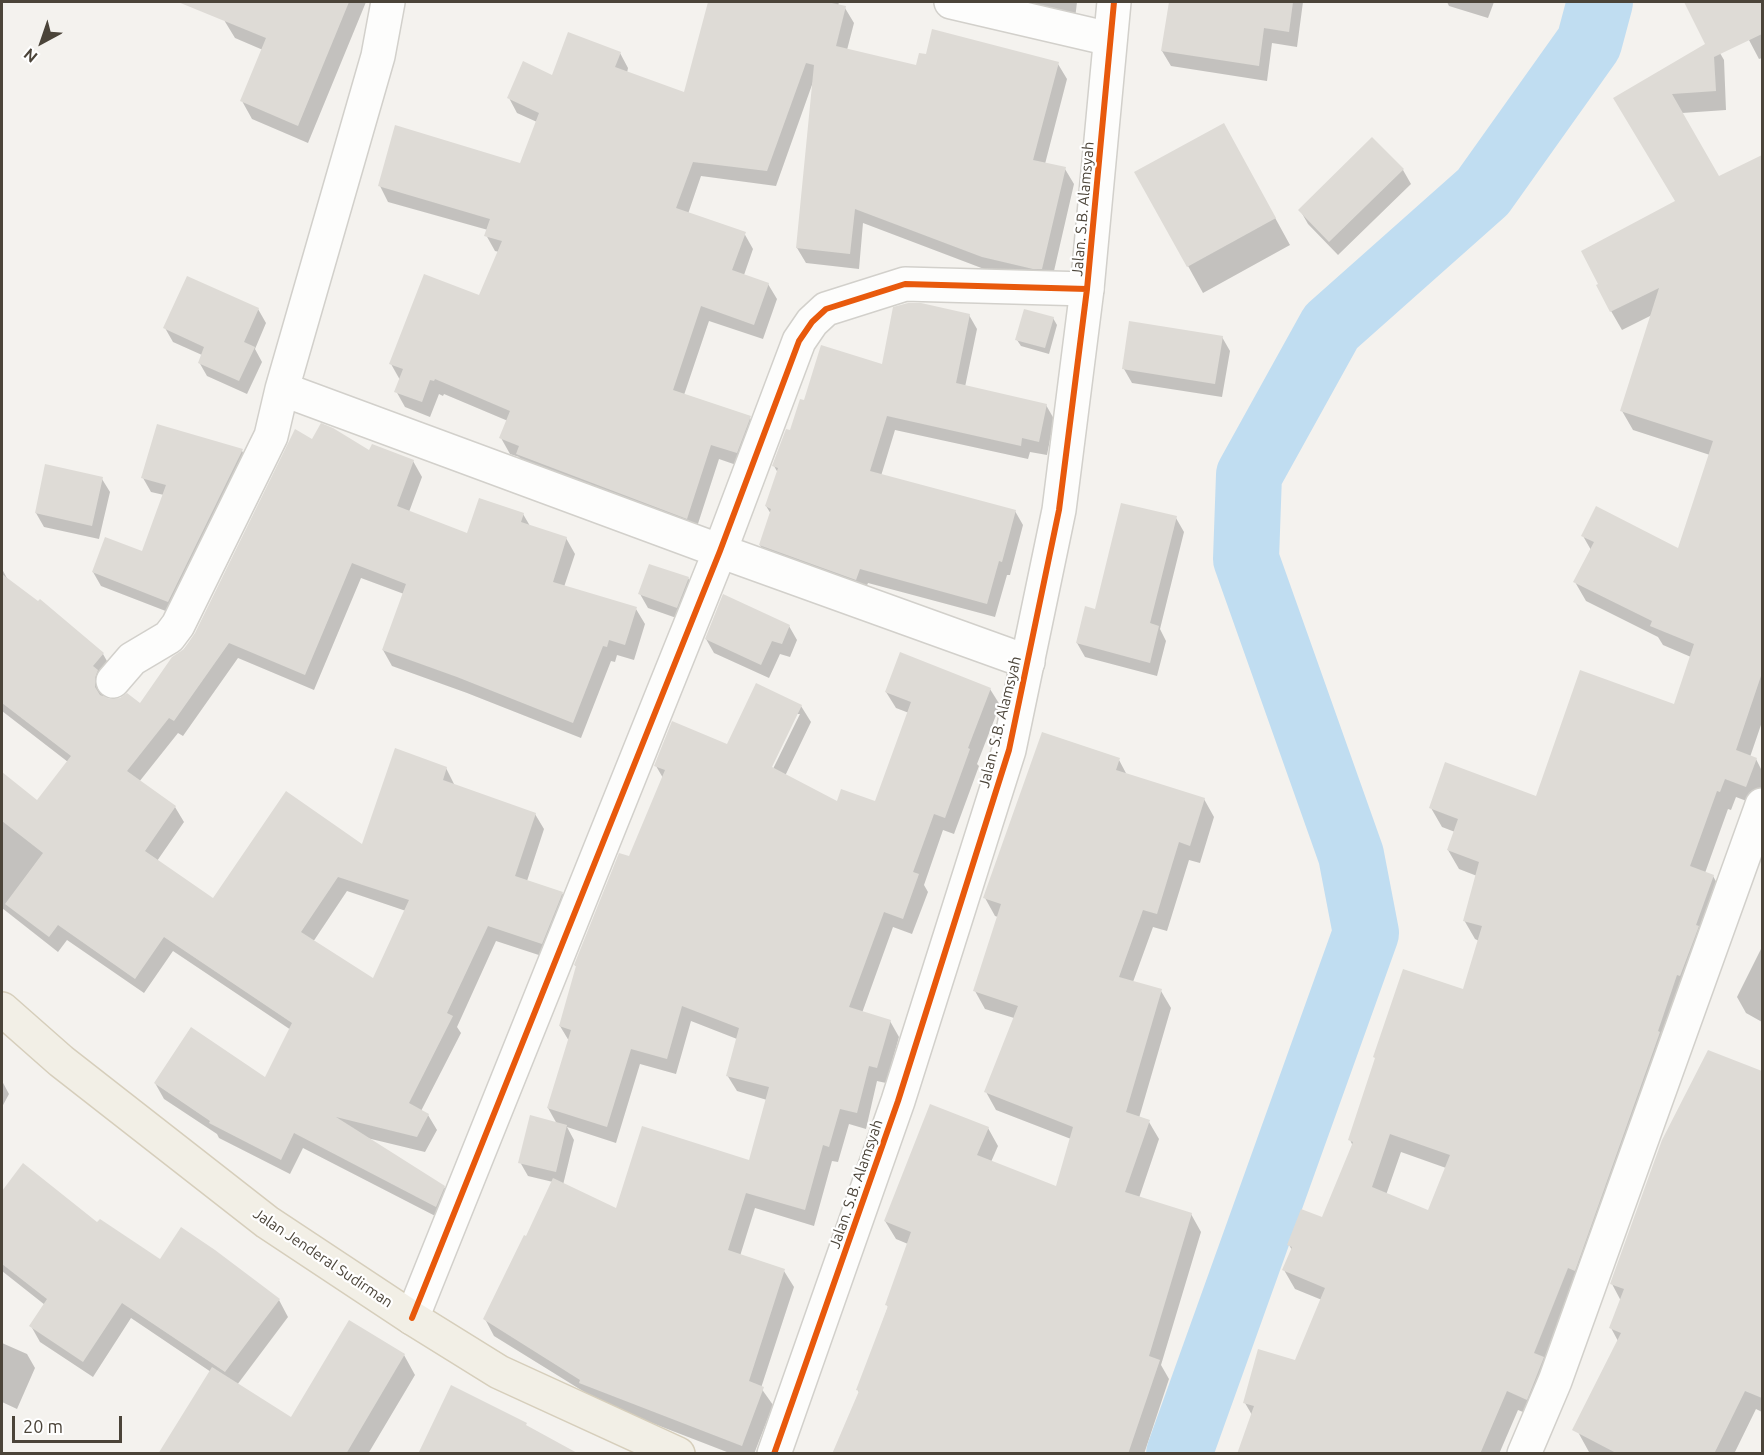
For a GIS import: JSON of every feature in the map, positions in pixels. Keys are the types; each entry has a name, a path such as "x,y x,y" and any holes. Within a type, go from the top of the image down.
{"main road":[{"name":"Jalan Jenderal Sudirman","path":"2,1009 61,1061 267,1222 412,1318 499,1372 678,1454"}],"street":[{"path":"113,681 132,659 169,636 178,625 271,436 282,389 378,56 388,2"},
{"path":"951,2 1110,39"},
{"name":"Jalan. S.B. Alamsyah","path":"774,1454 898,1101 1009,750 1059,510 1087,288 1114,2"},
{"path":"412,1318 720,551 799,341 812,322 826,309 905,284 1087,288"},
{"path":"282,389 1028,662"},
{"path":"1524,1454 1555,1382 1762,805"}],"building":[{"path":"178,2 349,2 298,126 240,101 266,38"},
{"path":"708,2 827,2 846,6 836,46 916,65 919,53 926,54 932,29 1059,62 1033,160 1066,167 1042,269 1033,269 982,257 855,209 850,254 796,248 814,65 806,63 767,171 693,162 676,208 746,232 732,270 769,283 754,325 701,306 673,390 751,416 737,453 711,445 687,519 516,454 519,446 499,438 510,411 435,379 430,380 422,402 394,392 403,369 389,364 424,274 479,295 502,241 484,236 490,219 378,186 395,125 520,163 539,113 507,98 523,61 552,75 568,32 621,52 615,67 684,92"},
{"path":"1169,2 1293,2 1289,32 1264,28 1259,66 1161,51"},
{"path":"1684,2 1762,2 1762,34 1714,57 1716,91 1672,94 1719,176 1762,155 1762,673 1736,750 1757,758 1746,787 1725,779 1720,792 1717,791 1690,866 1714,875 1696,925 1699,926 1680,976 1677,975 1658,1031 1660,1032 1575,1271 1568,1268 1534,1353 1544,1357 1527,1400 1507,1391 1480,1454 1237,1454 1254,1406 1243,1403 1258,1349 1295,1360 1325,1288 1282,1270 1292,1247 1287,1245 1301,1209 1322,1217 1353,1142 1348,1140 1403,969 1463,989 1482,926 1463,921 1479,862 1447,850 1458,819 1429,808 1445,762 1536,796 1580,670 1674,704 1694,644 1650,626 1652,621 1573,582 1594,542 1581,536 1596,506 1678,548 1713,441 1620,411 1659,288 1610,312 1581,251 1675,201 1613,98 1705,44","holes":["1390,1134 1450,1155 1428,1210 1372,1187"]},
{"path":"1224,123 1276,218 1187,267 1134,172"},
{"path":"1372,137 1404,169 1329,242 1298,210"},
{"path":"187,276 259,308 244,342 255,347 239,381 198,363 204,347 163,328"},
{"path":"908,303 921,303 970,314 956,383 1047,404 1039,442 1022,438 1021,446 887,416 870,471 1016,510 1002,562 999,561 987,604 860,569 856,580 759,545 771,509 765,506 778,468 772,466 786,429 790,430 800,399 804,400 821,345 882,364 893,307"},
{"path":"1024,309 1054,317 1045,348 1015,340"},
{"path":"1129,321 1223,336 1215,384 1122,369"},
{"path":"321,423 369,450 372,444 414,460 397,506 467,533 479,498 524,513 521,522 567,537 553,582 637,607 625,645 609,640 607,647 603,646 573,723 382,650 406,584 352,563 305,675 229,643 174,721 169,718 127,771 176,806 145,851 213,898 286,791 362,844 395,748 447,767 443,780 536,813 515,876 563,892 542,944 488,926 447,1013 453,1016 409,1103 429,1114 417,1137 336,1117 445,1186 436,1207 294,1133 281,1160 209,1123 210,1121 154,1083 191,1027 265,1077 292,1023 164,937 135,979 58,925 49,937 5,904 43,853 2,821 2,772 37,800 71,756 2,703 2,574 38,601 40,599 104,653 93,666 98,670 95,687 100,695 110,699 120,698 127,693 140,703 172,657 184,649 195,633 295,429 312,439","holes":["338,877 409,900 373,978 301,932"]},
{"path":"157,424 243,449 168,602 92,572 105,537 142,551 166,485 141,478"},
{"path":"45,464 103,477 92,526 35,513"},
{"path":"1121,503 1177,516 1150,623 1159,626 1150,663 1076,643 1085,606 1095,609"},
{"path":"649,564 689,577 677,608 638,594"},
{"path":"723,594 790,625 782,644 772,641 761,665 705,639"},
{"path":"900,652 991,688 945,818 934,814 913,872 919,874 903,919 884,912 849,1007 891,1020 877,1068 869,1066 857,1113 840,1109 829,1147 823,1145 805,1210 746,1193 728,1250 785,1269 749,1381 764,1387 742,1446 579,1383 580,1380 483,1319 553,1178 616,1208 642,1126 749,1160 769,1087 726,1076 739,1028 682,1006 667,1059 631,1049 607,1127 547,1108 571,1030 559,1026 576,966 574,965 619,853 629,856 665,770 654,766 672,721 727,744 756,683 802,705 772,767 837,801 841,789 875,801 911,702 885,692"},
{"path":"1042,732 1120,758 1116,770 1205,798 1190,846 1179,842 1157,914 1143,910 1119,977 1162,989 1126,1112 1150,1120 1125,1192 1192,1213 1149,1356 1160,1360 1128,1454 832,1454 859,1391 856,1390 888,1306 885,1305 911,1232 884,1221 930,1104 989,1127 977,1155 1056,1186 1073,1127 984,1092 1018,1006 973,991 1001,904 983,898"},
{"path":"1708,1050 1762,1071 1762,1398 1745,1391 1714,1454 1618,1454 1572,1430 1621,1333 1609,1328 1624,1289 1610,1284 1662,1140"},
{"path":"530,1115 567,1125 556,1172 518,1163"},
{"path":"23,1163 97,1222 100,1219 160,1259 181,1227 280,1299 225,1372 122,1303 83,1362 29,1326 47,1299 2,1264 2,1191"},
{"path":"349,1320 405,1354 346,1454 158,1454 212,1367 291,1417"},
{"path":"451,1385 527,1423 526,1425 579,1454 418,1454"}],"waterway":[{"path":"1179,1454 1366,933 1351,855 1246,559 1249,475 1331,327 1483,192 1589,43 1600,2"}],"cycle path":[{"path":"774,1454 898,1101 1009,750 1059,510 1087,289 1114,2"},
{"path":"412,1318 720,551 799,341 812,322 826,309 905,284 1087,289"}]}
